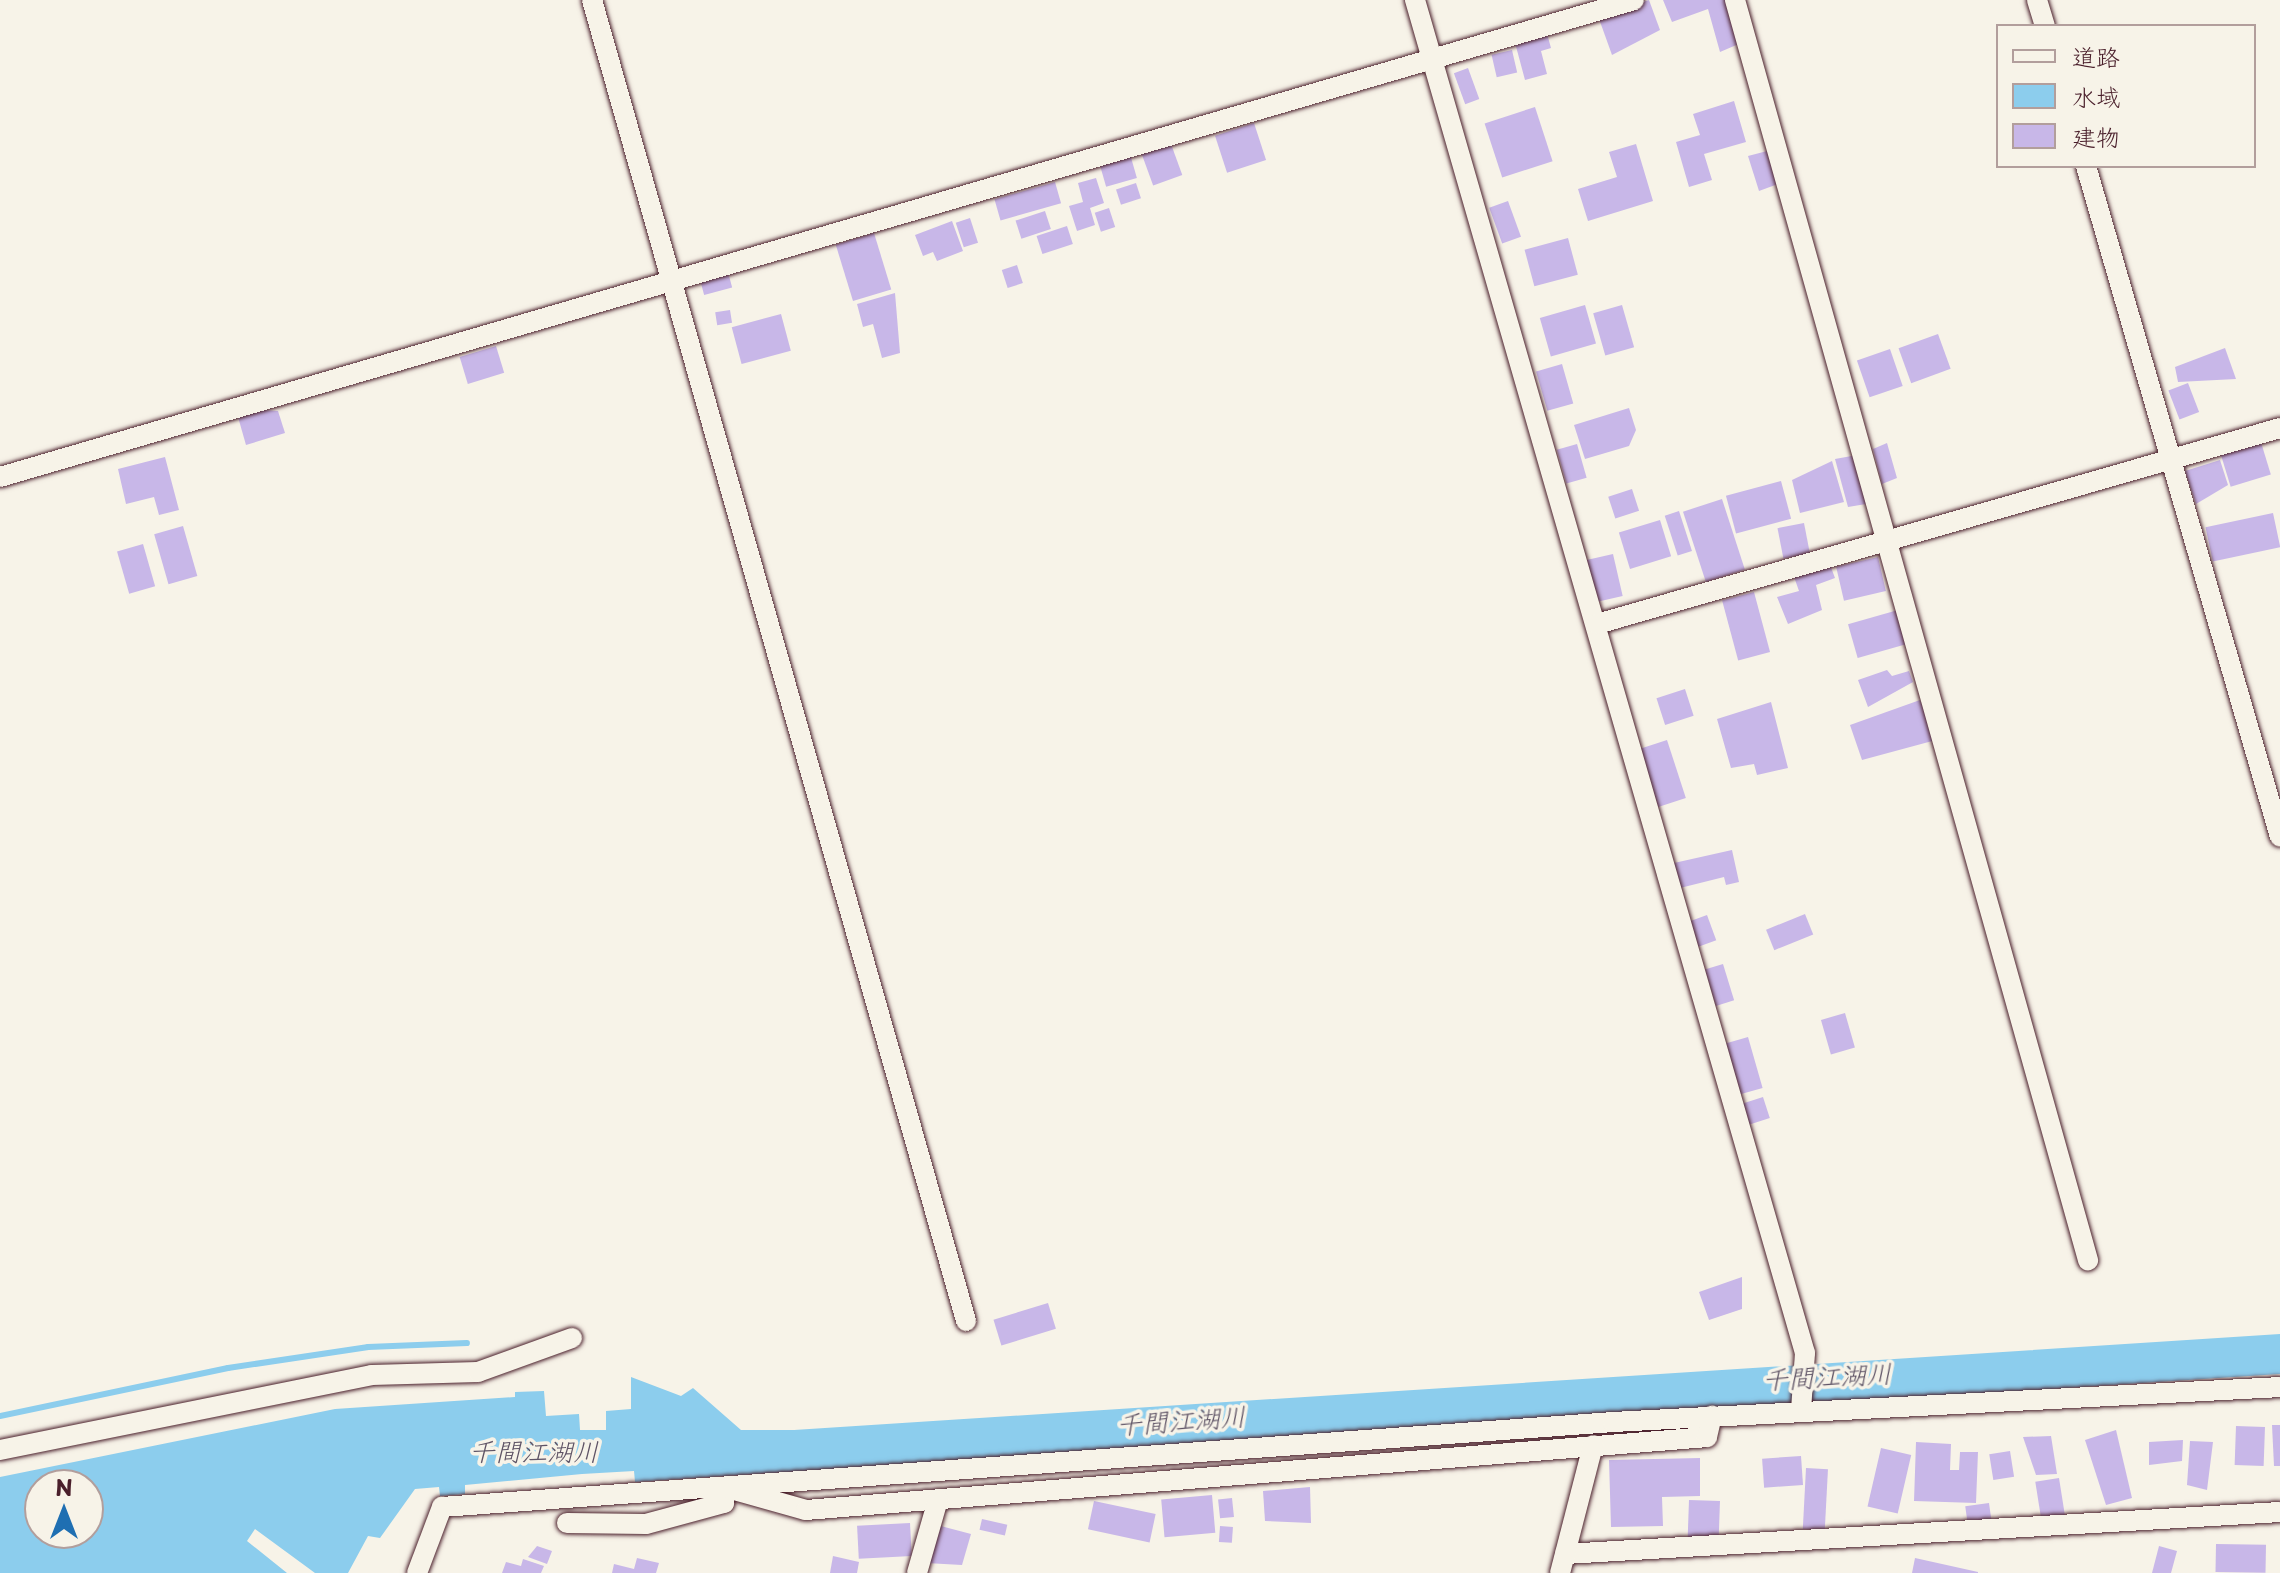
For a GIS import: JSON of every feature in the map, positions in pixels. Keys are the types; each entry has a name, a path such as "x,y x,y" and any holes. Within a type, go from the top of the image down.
{"street":[{"path":"592,0 966,1321"},
{"path":"1415,0 1805,1353 1803,1403"},
{"path":"0,477 1634,0"},
{"path":"1735,0 1889,540 2088,1260"},
{"path":"2037,0 2044,24"},
{"path":"2087,168 2280,837"},
{"path":"1597,624 2172,462 2280,428"},
{"path":"0,1450 372,1375 478,1372 572,1338"},
{"path":"417,1573 442,1507 1712,1416 1803,1403 2280,1387"},
{"path":"724,1487 806,1510 1707,1437 1712,1416"},
{"path":"1593,1445 1562,1564 2280,1512"},
{"path":"567,1523 646,1524 724,1503 724,1487"},
{"path":"917,1573 938,1500"}],"water":[{"name":"千間江湖川","path":"2280,1334 2280,1374 635,1482 634,1471 582,1474 465,1485 465,1494 440,1496 439,1487 415,1489 380,1538 368,1536 348,1573 315,1573 255,1529 247,1541 287,1573 0,1573 0,1477 24,1472 24,1549 104,1549 104,1469 39,1469 335,1409 515,1397 515,1392 544,1391 546,1416 579,1414 580,1430 606,1430 606,1411 631,1409 631,1377 681,1396 693,1388 741,1430 794,1430"}],"building":[{"path":"1649,0 1660,30 1612,55 1598,16"},
{"path":"1663,0 1728,0 1741,43 1720,52 1708,9 1672,22"},
{"path":"1546,30 1551,48 1541,51 1547,74 1525,80 1514,39"},
{"path":"1512,50 1517,72 1497,77 1492,55"},
{"path":"1468,68 1479,99 1465,104 1454,73"},
{"path":"1734,101 1746,142 1704,154 1712,180 1689,187 1676,142 1700,135 1693,114"},
{"path":"1535,107 1553,161 1502,178 1485,123"},
{"path":"1254,123 1266,160 1227,173 1215,136"},
{"path":"1171,144 1182,175 1153,186 1142,155"},
{"path":"1636,144 1653,201 1588,221 1578,189 1617,177 1609,152"},
{"path":"1771,150 1778,184 1759,191 1748,156"},
{"path":"1130,154 1137,178 1106,187 1099,163"},
{"path":"1096,178 1104,203 1090,208 1095,225 1077,231 1069,206 1083,202 1078,183"},
{"path":"1055,182 1061,203 1001,221 994,199"},
{"path":"1136,183 1141,198 1121,205 1116,189"},
{"path":"1508,201 1521,237 1502,244 1489,208"},
{"path":"1109,208 1115,227 1101,232 1095,213"},
{"path":"1045,211 1051,229 1021,239 1016,221"},
{"path":"970,218 978,243 964,247 956,223"},
{"path":"952,221 963,251 937,261 933,252 923,256 915,235"},
{"path":"1067,226 1073,244 1042,254 1037,236"},
{"path":"874,233 891,289 853,301 836,245"},
{"path":"1568,238 1578,275 1534,286 1525,250"},
{"path":"1017,265 1023,283 1008,288 1002,270"},
{"path":"728,272 732,287 704,295 700,280"},
{"path":"895,293 900,353 882,358 873,324 863,327 857,304"},
{"path":"1585,305 1596,343 1551,356 1540,318"},
{"path":"1622,305 1634,347 1605,356 1593,313"},
{"path":"730,310 732,323 717,325 715,312"},
{"path":"781,314 791,351 742,364 732,327"},
{"path":"1938,334 1951,369 1911,383 1899,348"},
{"path":"496,346 504,373 468,384 460,357"},
{"path":"2225,348 2236,379 2178,382 2175,367"},
{"path":"1890,349 1903,386 1870,397 1857,360"},
{"path":"1562,364 1573,403 1547,411 1536,371"},
{"path":"2188,383 2199,412 2180,419 2168,391"},
{"path":"1629,408 1636,430 1629,446 1585,459 1574,425"},
{"path":"263,410 278,411 285,433 246,445 238,417"},
{"path":"2260,439 2271,474 2231,487 2220,451"},
{"path":"1887,443 1897,478 1882,484 1873,449"},
{"path":"1577,444 1587,478 1566,483 1557,450"},
{"path":"1857,455 1872,503 1848,507 1835,459"},
{"path":"165,457 179,510 159,515 154,497 126,504 118,469"},
{"path":"2220,460 2228,485 2196,504 2185,471"},
{"path":"1832,461 1844,502 1800,513 1792,480"},
{"path":"1781,481 1791,519 1736,533 1726,496"},
{"path":"1632,489 1639,511 1615,519 1608,497"},
{"path":"1722,499 1745,569 1706,582 1683,512"},
{"path":"1679,511 1692,551 1678,556 1665,516"},
{"path":"2273,513 2280,547 2213,562 2206,527"},
{"path":"1660,520 1671,556 1630,569 1619,533"},
{"path":"1804,523 1810,553 1783,559 1777,528"},
{"path":"183,526 197,576 168,584 154,534"},
{"path":"143,544 155,586 129,594 117,551"},
{"path":"1613,554 1623,596 1596,602 1587,560"},
{"path":"1878,557 1886,591 1844,601 1836,567"},
{"path":"1829,562 1835,578 1816,585 1822,610 1788,624 1777,597 1799,591 1793,574"},
{"path":"1754,592 1770,652 1738,660 1722,601"},
{"path":"1898,610 1908,644 1858,658 1848,624"},
{"path":"1887,670 1892,676 1909,671 1913,682 1868,707 1858,680"},
{"path":"1685,689 1694,716 1665,725 1656,698"},
{"path":"1920,700 1936,740 1862,760 1850,725"},
{"path":"1771,702 1788,768 1757,775 1754,764 1731,768 1717,719"},
{"path":"1667,740 1686,798 1658,807 1639,749"},
{"path":"1732,850 1739,882 1726,885 1724,877 1680,888 1674,863"},
{"path":"1805,914 1813,934 1774,950 1766,930"},
{"path":"1707,915 1716,940 1698,947 1689,921"},
{"path":"1723,964 1734,1000 1716,1006 1705,970"},
{"path":"1845,1013 1855,1048 1831,1054 1821,1020"},
{"path":"1748,1037 1763,1088 1738,1095 1723,1044"},
{"path":"1763,1097 1770,1118 1749,1125 1742,1104"},
{"path":"1742,1277 1742,1309 1709,1320 1699,1292"},
{"path":"1048,1303 1056,1329 1001,1345 993,1320"},
{"path":"2272,1425 2280,1425 2280,1466 2274,1466"},
{"path":"2236,1426 2265,1427 2264,1466 2235,1465"},
{"path":"2116,1430 2132,1498 2106,1505 2085,1440"},
{"path":"2051,1436 2057,1474 2036,1475 2023,1437"},
{"path":"2183,1440 2182,1461 2149,1465 2149,1442"},
{"path":"2190,1441 2213,1442 2207,1490 2187,1485"},
{"path":"1916,1442 1951,1444 1950,1470 1959,1470 1960,1452 1978,1452 1976,1503 1914,1501"},
{"path":"1881,1448 1911,1455 1898,1513 1868,1506"},
{"path":"2010,1451 2014,1477 1993,1480 1989,1454"},
{"path":"1801,1456 1803,1485 1764,1488 1762,1459"},
{"path":"1700,1458 1700,1496 1662,1497 1663,1526 1611,1527 1609,1460"},
{"path":"1806,1468 1828,1469 1825,1530 1803,1529"},
{"path":"2059,1478 2066,1520 2042,1524 2035,1482"},
{"path":"1310,1487 1311,1523 1265,1521 1263,1491"},
{"path":"1212,1495 1215,1533 1165,1537 1161,1499"},
{"path":"1232,1498 1234,1517 1220,1518 1218,1499"},
{"path":"1689,1500 1720,1501 1719,1543 1688,1542"},
{"path":"1094,1501 1156,1514 1150,1542 1088,1529"},
{"path":"1989,1503 1992,1525 1968,1528 1965,1506"},
{"path":"982,1519 1007,1525 1005,1536 980,1530"},
{"path":"910,1523 912,1556 859,1559 857,1526"},
{"path":"937,1525 971,1534 962,1565 926,1563"},
{"path":"1220,1526 1233,1527 1232,1543 1219,1542"},
{"path":"2216,1544 2266,1545 2266,1573 2216,1572"},
{"path":"537,1546 552,1551 547,1564 528,1557"},
{"path":"2159,1546 2177,1551 2171,1573 2152,1573"},
{"path":"833,1556 859,1562 857,1573 830,1573"},
{"path":"637,1558 659,1563 656,1573 612,1573 614,1564 634,1569"},
{"path":"1915,1558 1978,1572 1978,1573 1912,1573"},
{"path":"523,1559 544,1566 541,1573 502,1573 506,1562 521,1566"}],"waterway":[{"path":"0,1416 228,1368 368,1347 467,1343"}]}
